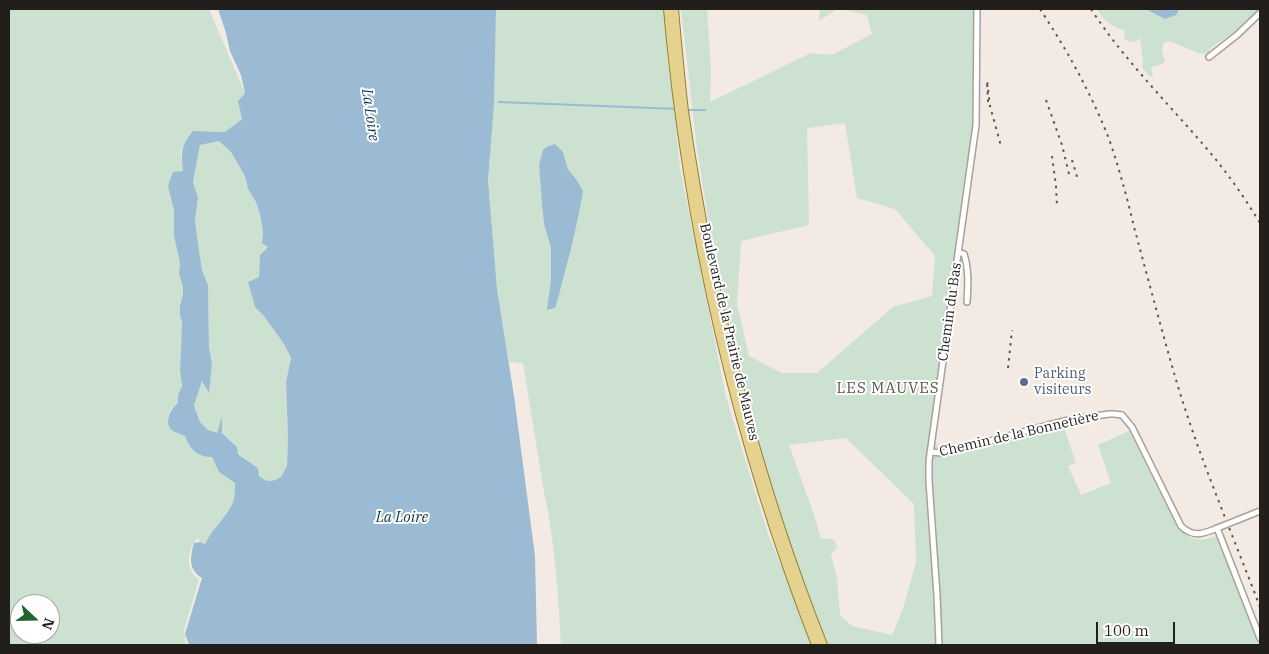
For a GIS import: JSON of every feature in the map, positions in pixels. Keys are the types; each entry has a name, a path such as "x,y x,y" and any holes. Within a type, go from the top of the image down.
{"main road":[{"name":"Boulevard de la Prairie de Mauves","path":"668,9 688,172 715,311 766,502 816,645"},
{"name":"Boulevard de la Prairie de Mauves","path":"675,9 684,109 694,170 711,263 732,356 753,438 772,501 823,645"}],"street":[{"name":"Chemin du Bas","path":"939,645 938,595 929,481 930,452 976,125 977,9"},
{"path":"1209,57 1237,35 1260,13"},
{"path":"958,252 964,254 966,261 968,280 967,302"},
{"name":"Chemin de la Bonnetière","path":"930,452 942,454 1069,420 1118,414 1126,418 1132,426 1181,526 1188,532 1199,534 1260,511"},
{"path":"1219,528 1260,638"}],"green space":[{"path":"9,9 210,9 245,93 239,101 242,119 225,132 193,131 181,152 183,171 168,187 174,210 174,236 180,263 179,274 183,294 180,306 182,321 180,371 182,386 178,395 178,403 171,410 168,417 177,432 185,436 187,441 212,457 219,472 235,483 234,499 228,511 205,544 200,542 198,538 191,549 189,557 190,566 192,573 199,580 184,630 186,645 9,645"},
{"path":"496,9 664,9 667,56 676,119 680,168 726,397 768,534 811,645 561,645 551,530 523,363 509,362 497,289 488,180 494,105","holes":["563,152 568,169 576,179 571,249 555,308 548,310 551,248 544,224 539,165"]},
{"path":"681,9 707,9 711,71 710,102 811,53 832,55 872,34 867,15 841,9 980,9 978,130 934,439 939,446 947,449 1010,432 1013,438 1063,425 1076,463 1068,466 1081,495 1111,483 1098,445 1129,431 1177,527 1190,538 1203,540 1224,534 1260,629 1260,645 826,645 781,517 765,465 715,261 697,149","holes":["845,123 857,198 895,209 935,256 932,296 893,307 817,373 782,373 749,356 737,304 741,241 809,225 807,128","846,438 914,504 916,562 903,609 892,635 852,626 840,615 837,578 831,555 837,547 834,540 821,538 789,445"]},
{"path":"820,9 837,9 819,21"},
{"path":"1097,9 1259,9 1236,31 1209,49 1209,53 1201,54 1169,41 1164,43 1162,50 1165,61 1161,65 1151,67 1153,77 1148,75 1142,67 1140,38 1135,42 1124,40 1125,31 1109,23"},
{"path":"219,141 231,152 245,176 248,189 256,202 260,214 263,232 262,243 268,247 260,255 259,277 248,282 255,307 264,316 284,344 291,358 286,382 287,466 281,477 272,481 264,480 258,476 258,468 238,453 237,447 222,433 222,419 217,433 208,430 200,422 194,404 202,381 209,392 212,364 209,347 208,285 202,270 198,243 195,221 198,199 193,182 200,145"}],"water":[{"name":"La Loire","path":"218,9 496,9 494,105 488,180 497,289 514,396 535,556 537,645 189,645 185,634 202,578 194,571 191,563 194,543 200,542 205,544 228,511 234,499 235,483 219,472 212,457 198,454 189,445 185,436 173,431 168,425 172,409 178,403 178,395 182,386 180,371 182,321 180,306 183,287 179,274 180,263 174,236 174,210 168,187 173,172 183,171 183,150 186,141 193,131 225,132 242,119 238,101 245,93 241,75 230,51","holes":["219,141 231,152 245,176 248,189 256,202 263,232 262,243 268,247 260,255 259,277 248,282 255,307 264,316 284,344 291,358 286,382 287,466 281,477 272,481 267,481 259,476 258,468 238,454 237,447 222,433 222,417 217,433 208,430 200,422 194,405 202,381 209,393 212,364 209,347 208,285 202,270 198,243 195,221 198,198 193,182 200,145"]},
{"path":"1146,9 1179,9 1176,15 1165,19"},
{"path":"555,144 563,152 568,169 583,191 571,249 557,302 555,308 547,310 551,279 551,248 544,224 539,165 543,150"}],"waterway":[{"path":"499,102 678,109"},
{"path":"685,110 705,110"}],"railway":[{"path":"1040,9 1078,72 1109,139 1123,183 1183,403 1260,607"},
{"path":"1091,9 1132,64 1221,167 1260,223"},
{"path":"988,102 987,81 990,106 1001,146"},
{"path":"1046,100 1062,145 1069,174"},
{"path":"1052,156 1057,206"},
{"path":"1072,160 1078,180"},
{"path":"1008,368 1012,330"}],"place":[{"name":"Parking visiteurs","path":"1024,382"}],"district":[{"name":"LES MAUVES","path":"888,389"}]}
